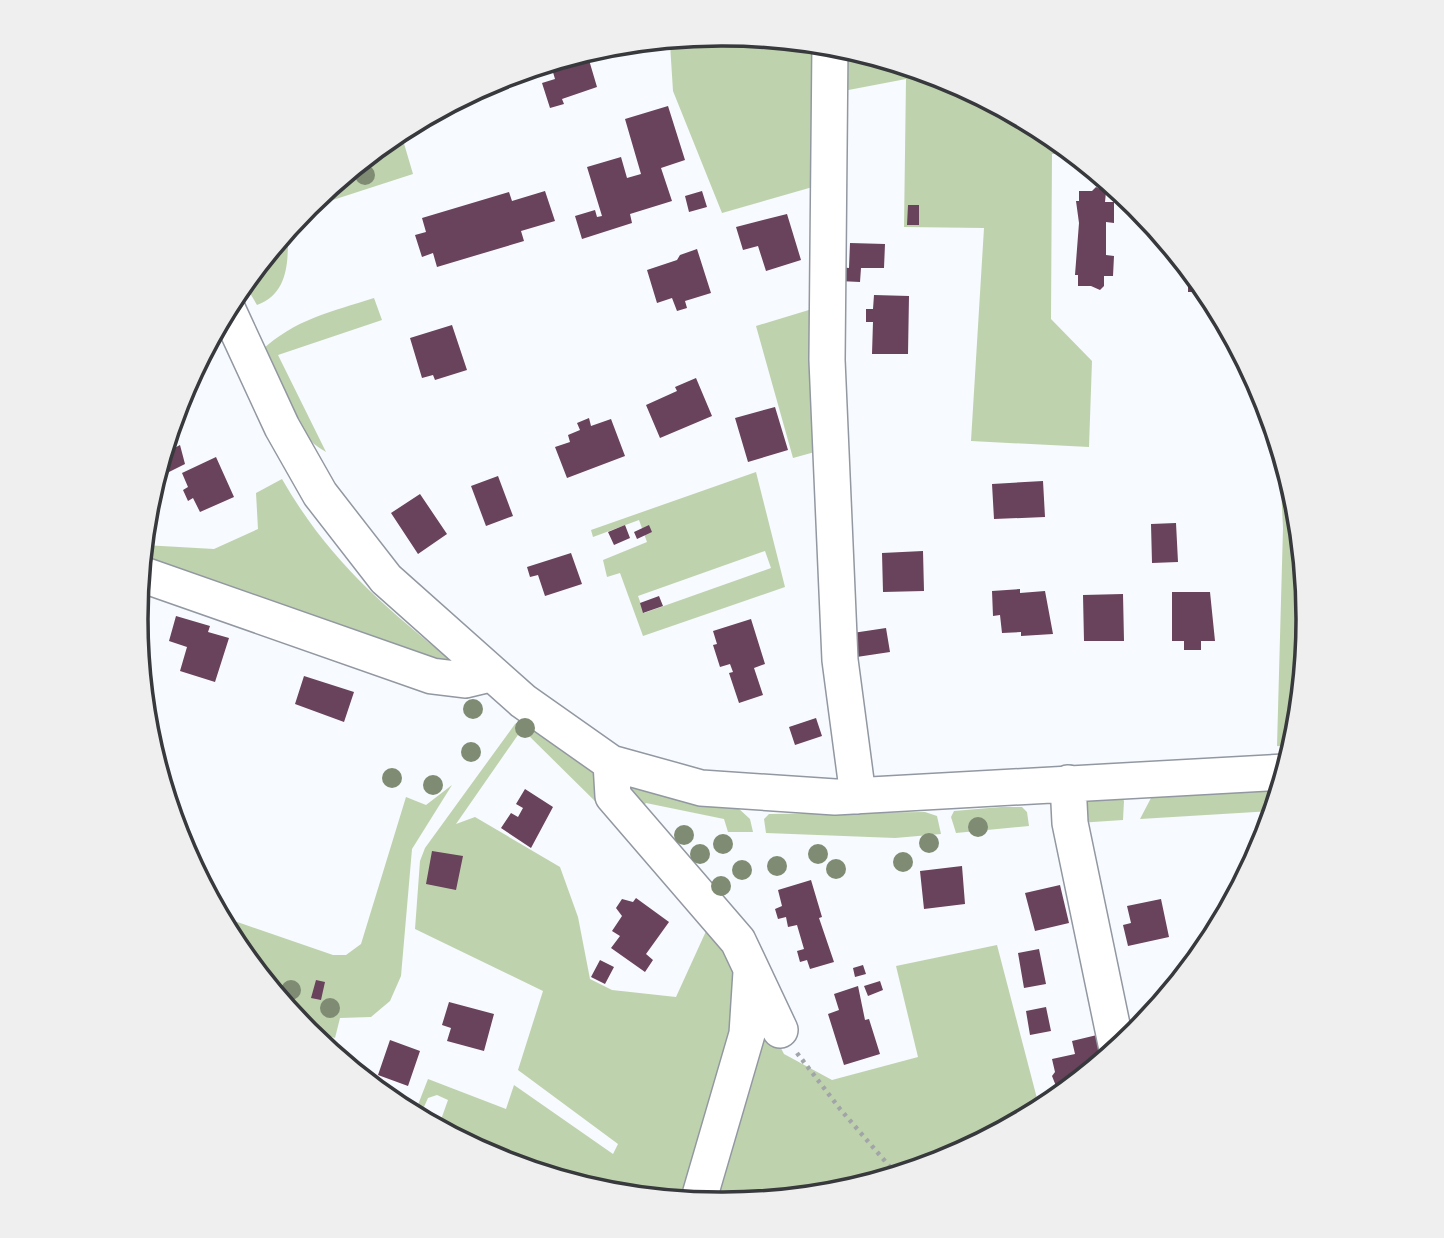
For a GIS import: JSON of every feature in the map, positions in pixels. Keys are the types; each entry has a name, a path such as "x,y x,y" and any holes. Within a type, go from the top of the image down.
{"street":[{"path":"831,56 827,360 840,660 858,796"},
{"path":"233,320 282,427 341,524 386,579 523,702 611,763 701,788 858,796 1274,773"},
{"path":"150,577 432,676 465,680 490,674"},
{"path":"611,763 613,796 702,895 738,941 780,1030"},
{"path":"1068,783 1070,823 1115,1037"},
{"path":"701,1191 747,1034 751,969"}],"path":[{"path":"780,1030 839,1109 890,1167"}],"green space":[{"path":"760,47 822,55 823,184 722,213 673,91 670,48"},
{"path":"837,58 870,65 941,89 976,105 1009,122 1057,154 1052,154 1051,319 1092,361 1089,447 971,441 984,228 904,227 906,79 838,92"},
{"path":"403,142 413,174 329,201"},
{"path":"288,245 287,263 281,284 268,300 257,305 250,293"},
{"path":"374,298 382,320 278,355 326,452 303,433 295,421 261,351 300,324"},
{"path":"822,306 822,450 793,458 756,326"},
{"path":"756,472 785,587 643,636 620,573 607,577 603,560 647,542 639,520 593,537 591,530","holes":["765,551 771,568 644,613 638,596"]},
{"path":"282,479 318,533 358,579 453,662 455,669 151,563 153,546 214,549 258,529 256,493"},
{"path":"1281,495 1291,544 1296,619 1291,694 1281,746 1277,746 1283,528"},
{"path":"522,720 584,761 602,782 605,811 522,729 456,824 475,817 560,867 578,917 590,979 612,990 676,997 707,929 723,937 784,1054 832,1080 918,1057 896,966 997,945 1037,1098 1009,1116 941,1149 870,1173 797,1188 722,1192 647,1188 574,1173 503,1149 441,1119 448,1100 437,1095 428,1098 423,1109 418,1105 428,1079 506,1109 514,1085 613,1154 618,1144 518,1070 543,991 415,929 420,861 425,848 515,724"},
{"path":"452,785 412,849 401,976 390,1001 371,1017 340,1018 335,1038 328,1036 267,968 234,921 333,955 346,955 361,944 406,797 426,805"},
{"path":"631,785 738,808 750,819 753,832 728,832 724,819 646,803 643,806 760,944 752,943 629,792"},
{"path":"1271,785 1262,812 1140,819 1151,798 1158,793"},
{"path":"1121,795 1124,801 1123,820 1078,823 1086,798"},
{"path":"1022,807 1027,812 1029,826 956,833 951,817 954,811"},
{"path":"925,812 937,816 941,834 895,838 766,833 764,819 769,814"}],"building":[{"path":"589,62 597,87 562,99 564,104 550,108 542,83 555,79 553,71"},
{"path":"668,106 685,160 661,168 672,201 630,214 632,223 582,239 575,216 595,210 597,217 602,216 587,167 621,157 627,178 641,174 625,119"},
{"path":"1096,187 1106,193 1105,202 1114,202 1114,223 1106,222 1106,255 1114,256 1113,276 1104,276 1104,286 1100,290 1091,286 1078,286 1078,275 1075,275 1079,223 1076,201 1079,201 1079,191 1092,191"},
{"path":"545,191 555,221 521,231 524,241 437,267 433,253 422,257 415,235 426,232 422,218 509,192 512,201"},
{"path":"702,191 707,207 689,212 685,196"},
{"path":"908,205 919,205 919,225 907,225"},
{"path":"787,214 801,260 766,271 758,246 743,250 736,227"},
{"path":"850,243 885,244 884,268 861,268 860,282 839,281 839,267 849,268"},
{"path":"697,249 711,293 685,301 687,308 677,311 672,298 657,303 647,270 677,260 680,255"},
{"path":"874,295 909,296 908,354 872,354 873,322 866,322 866,309 873,309"},
{"path":"452,325 467,370 435,380 433,375 422,378 410,338"},
{"path":"696,378 712,416 660,438 646,405 677,391 675,387"},
{"path":"775,407 788,450 748,462 735,418"},
{"path":"589,418 591,426 611,419 625,456 567,478 555,447 570,442 568,435 580,430 577,423"},
{"path":"180,445 185,464 168,473 168,471 175,448"},
{"path":"216,457 234,497 200,512 193,498 188,501 183,490 188,487 182,473"},
{"path":"498,476 513,516 486,526 471,486"},
{"path":"1043,481 1045,517 994,519 992,484"},
{"path":"420,494 447,534 418,554 391,513"},
{"path":"1176,523 1178,562 1152,563 1151,524"},
{"path":"625,525 630,538 614,545 608,532"},
{"path":"649,525 652,532 637,539 634,532"},
{"path":"923,551 924,591 883,592 882,553"},
{"path":"571,553 582,584 545,596 538,575 530,577 527,567"},
{"path":"1020,589 1020,593 1045,591 1053,634 1021,636 1021,632 1002,633 1000,615 993,616 992,591"},
{"path":"1172,592 1210,592 1215,641 1201,641 1201,650 1184,650 1184,641 1172,641"},
{"path":"1123,594 1124,641 1084,641 1083,595"},
{"path":"659,596 663,606 643,613 640,603"},
{"path":"176,616 210,626 208,632 229,638 215,682 180,671 187,647 169,641"},
{"path":"751,619 765,664 754,668 763,695 739,703 729,673 733,672 730,664 720,667 713,645 717,644 713,631"},
{"path":"886,628 890,652 850,658 846,634"},
{"path":"304,676 354,692 344,722 295,704"},
{"path":"816,718 822,736 795,745 789,727"},
{"path":"525,789 553,807 531,848 501,828 511,813 518,817 523,808 516,804"},
{"path":"432,851 463,856 456,890 426,884"},
{"path":"962,866 965,904 924,909 920,871"},
{"path":"811,880 822,917 819,918 834,962 810,969 807,960 800,962 797,951 804,949 797,925 788,927 786,917 778,919 775,909 782,906 778,890"},
{"path":"1060,885 1069,923 1035,931 1025,893"},
{"path":"636,898 669,922 646,954 653,960 645,972 611,948 620,936 612,931 622,916 616,908 622,899 633,902"},
{"path":"1161,899 1169,937 1128,946 1123,925 1131,923 1127,906"},
{"path":"1039,949 1046,984 1024,988 1018,953"},
{"path":"600,960 614,967 605,984 591,977"},
{"path":"863,965 866,974 855,977 853,968"},
{"path":"316,980 325,982 321,1000 311,998"},
{"path":"880,981 883,990 868,996 864,986"},
{"path":"858,986 865,1020 869,1019 880,1054 844,1065 828,1014 839,1010 834,994"},
{"path":"449,1002 494,1014 484,1051 447,1041 451,1028 442,1025"},
{"path":"1046,1007 1051,1031 1030,1035 1026,1011"},
{"path":"1097,1035 1100,1050 1056,1085 1052,1076 1055,1072 1052,1059 1075,1054 1072,1041"},
{"path":"390,1040 420,1051 408,1086 378,1075"}]}
